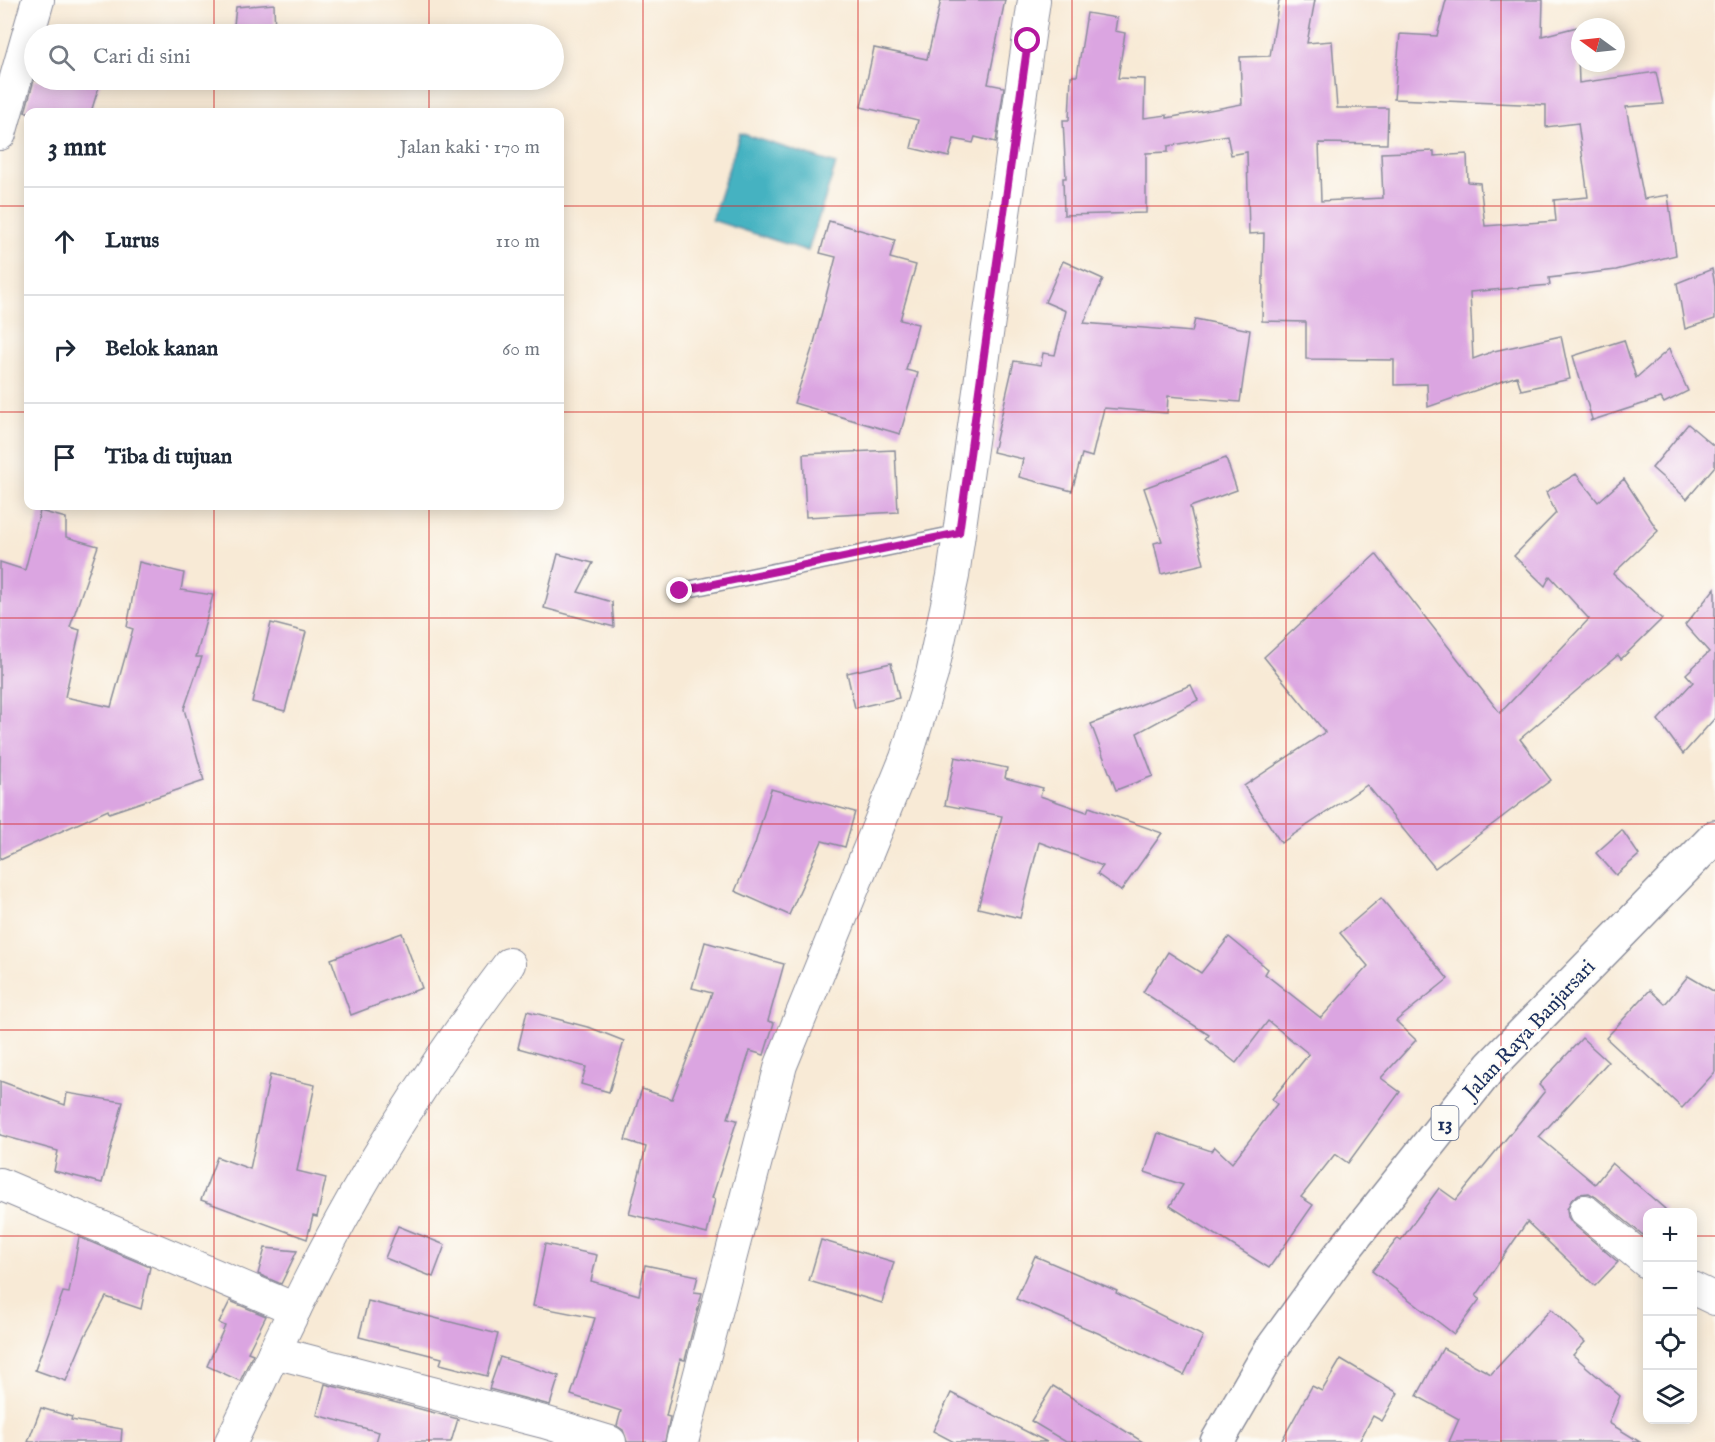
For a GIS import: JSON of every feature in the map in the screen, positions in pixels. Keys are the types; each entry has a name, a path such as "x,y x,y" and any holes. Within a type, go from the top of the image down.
{"highway":[{"name":"Jalan Raya Banjarsari","path":"1217,1442 1270,1351 1336,1260 1491,1066 1715,837"}],"street":[{"path":"31,24 38,0"},
{"path":"682,1442 781,1065 906,758 932,674 953,576 1034,0"},
{"path":"0,134 24,49"},
{"path":"231,1442 295,1309 368,1172 418,1091 509,964"},
{"path":"0,1184 295,1309"},
{"path":"1585,1210 1646,1262"},
{"path":"1697,1290 1715,1299"},
{"path":"274,1352 544,1422 610,1442"}],"lane":[{"path":"680,591 959,533"}],"water":[{"path":"740,133 836,164 808,251 712,220"}],"building":[{"path":"941,0 1005,0 988,84 1004,87 996,142 975,137 973,143 954,139 949,157 911,148 918,120 861,107 874,48 927,59"},
{"path":"1279,0 1315,0 1307,43 1332,41 1337,108 1388,108 1387,144 1319,143 1321,201 1383,198 1381,153 1434,151 1434,156 1467,154 1468,182 1480,183 1485,226 1556,221 1554,200 1588,197 1578,123 1546,127 1546,105 1394,99 1400,34 1437,36 1446,0 1543,0 1542,36 1571,29 1571,72 1579,72 1579,83 1656,72 1663,104 1626,107 1644,199 1668,195 1676,255 1616,270 1549,278 1550,285 1470,292 1473,359 1494,351 1561,336 1570,379 1521,390 1517,376 1428,407 1427,384 1394,385 1394,360 1306,359 1306,322 1262,321 1264,233 1249,234 1247,152 1231,155 1227,135 1168,146 1168,152 1146,153 1146,213 1064,215 1063,178 1066,178 1063,120 1069,120 1071,76 1077,76 1087,13 1117,18 1115,31 1125,33 1118,78 1145,79 1144,118 1167,115 1167,118 1242,104 1240,57 1270,56"},
{"path":"274,4 275,24 234,24 236,7"},
{"path":"31,90 98,90 92,108 26,108"},
{"path":"829,221 895,240 890,258 916,265 900,320 918,324 906,370 918,373 900,434 794,403 814,343 836,257 820,253"},
{"path":"1063,261 1103,279 1084,323 1192,332 1195,319 1250,330 1240,402 1168,396 1167,413 1104,408 1092,457 1082,454 1072,491 1019,477 1023,459 993,452 1014,361 1041,365 1043,353 1055,355 1066,311 1045,302"},
{"path":"1712,269 1715,285 1715,319 1685,329 1677,283"},
{"path":"1624,340 1636,378 1669,349 1688,391 1664,403 1661,398 1590,421 1592,419 1573,356"},
{"path":"1688,424 1715,447 1715,466 1687,499 1652,468"},
{"path":"895,450 898,512 806,517 803,454"},
{"path":"1226,458 1237,490 1190,507 1204,564 1161,574 1154,543 1162,541 1144,488"},
{"path":"1576,474 1598,502 1624,479 1658,531 1613,574 1662,619 1621,659 1618,655 1520,739 1551,780 1435,868 1367,785 1281,843 1244,786 1325,732 1264,657 1376,554 1500,713 1589,619 1550,576 1545,586 1514,556 1556,513 1546,492"},
{"path":"40,511 66,518 66,537 98,546 70,627 80,630 65,697 111,707 133,629 127,627 139,562 184,573 181,590 213,595 196,657 202,657 184,709 204,781 109,813 108,810 0,859 0,562 25,570"},
{"path":"558,554 593,563 578,592 612,602 614,627 544,608"},
{"path":"1715,588 1715,718 1683,754 1658,720 1693,682 1686,674 1709,652 1685,625"},
{"path":"271,623 306,632 285,711 252,702"},
{"path":"891,663 899,698 855,708 847,673"},
{"path":"1191,685 1198,700 1137,733 1153,776 1116,790 1091,724"},
{"path":"955,757 1007,768 1005,778 1043,788 1040,796 1087,812 1089,807 1162,833 1121,891 1097,874 1103,866 1039,842 1020,918 978,908 1002,816 945,805"},
{"path":"771,789 855,812 845,847 822,841 789,915 735,891 755,844"},
{"path":"1622,830 1639,855 1616,875 1596,853"},
{"path":"1381,898 1448,979 1396,1021 1416,1040 1381,1078 1400,1092 1348,1163 1335,1154 1301,1197 1313,1205 1269,1268 1170,1206 1183,1185 1145,1172 1158,1133 1211,1151 1215,1147 1232,1163 1277,1104 1272,1099 1309,1054 1268,1021 1236,1063 1206,1039 1209,1035 1143,992 1168,952 1201,973 1229,937 1268,969 1265,974 1321,1018 1368,966 1340,933"},
{"path":"402,933 422,988 351,1015 331,959"},
{"path":"705,942 784,964 768,1021 774,1023 764,1055 750,1051 728,1118 737,1120 712,1198 715,1199 707,1234 629,1214 646,1147 625,1140 642,1089 672,1099 712,993 692,988"},
{"path":"1688,976 1715,992 1715,1072 1682,1108 1606,1038 1650,990 1665,1004"},
{"path":"527,1011 591,1028 624,1041 609,1092 581,1084 586,1067 518,1048"},
{"path":"1582,1038 1608,1062 1539,1137 1595,1184 1612,1163 1664,1208 1643,1208 1643,1235 1589,1193 1579,1194 1572,1199 1567,1209 1568,1217 1573,1224 1618,1262 1595,1286 1527,1222 1476,1296 1480,1299 1454,1334 1372,1271 1398,1238 1401,1240 1439,1188 1456,1200 1545,1091 1539,1085"},
{"path":"270,1075 315,1085 297,1171 326,1178 317,1217 313,1216 307,1239 201,1200 217,1157 250,1169"},
{"path":"0,1081 65,1105 67,1093 123,1102 102,1183 54,1171 58,1151 0,1135"},
{"path":"398,1226 445,1245 433,1277 385,1258"},
{"path":"79,1237 150,1267 141,1309 106,1297 85,1336 66,1381 35,1370 63,1292 69,1293"},
{"path":"821,1240 894,1262 882,1303 809,1281"},
{"path":"545,1244 597,1255 591,1281 639,1295 645,1265 698,1276 694,1292 702,1293 685,1360 680,1359 666,1416 670,1417 665,1442 627,1442 623,1430 617,1426 621,1411 571,1395 595,1318 533,1306"},
{"path":"265,1248 297,1251 281,1284 258,1274"},
{"path":"1035,1256 1117,1291 1116,1293 1203,1336 1184,1375 1098,1333 1016,1299"},
{"path":"230,1301 266,1316 248,1352 253,1354 240,1381 207,1366 225,1326 219,1323"},
{"path":"368,1301 498,1334 487,1376 440,1364 442,1358 359,1337"},
{"path":"1551,1309 1585,1342 1573,1355 1620,1396 1609,1423 1640,1442 1449,1442 1459,1419 1417,1396 1443,1348 1491,1374"},
{"path":"500,1357 559,1376 550,1405 489,1389"},
{"path":"1341,1359 1398,1393 1382,1421 1373,1416 1359,1442 1281,1442 1312,1386 1322,1391"},
{"path":"325,1384 458,1419 451,1442 376,1442 379,1432 317,1415"},
{"path":"1053,1386 1143,1442 1066,1442 1031,1421"},
{"path":"951,1393 1047,1442 954,1442 933,1431"},
{"path":"41,1408 72,1417 71,1420 122,1429 121,1442 28,1442"}],"route":[{"path":"680,591 959,533 1028,41"}]}
